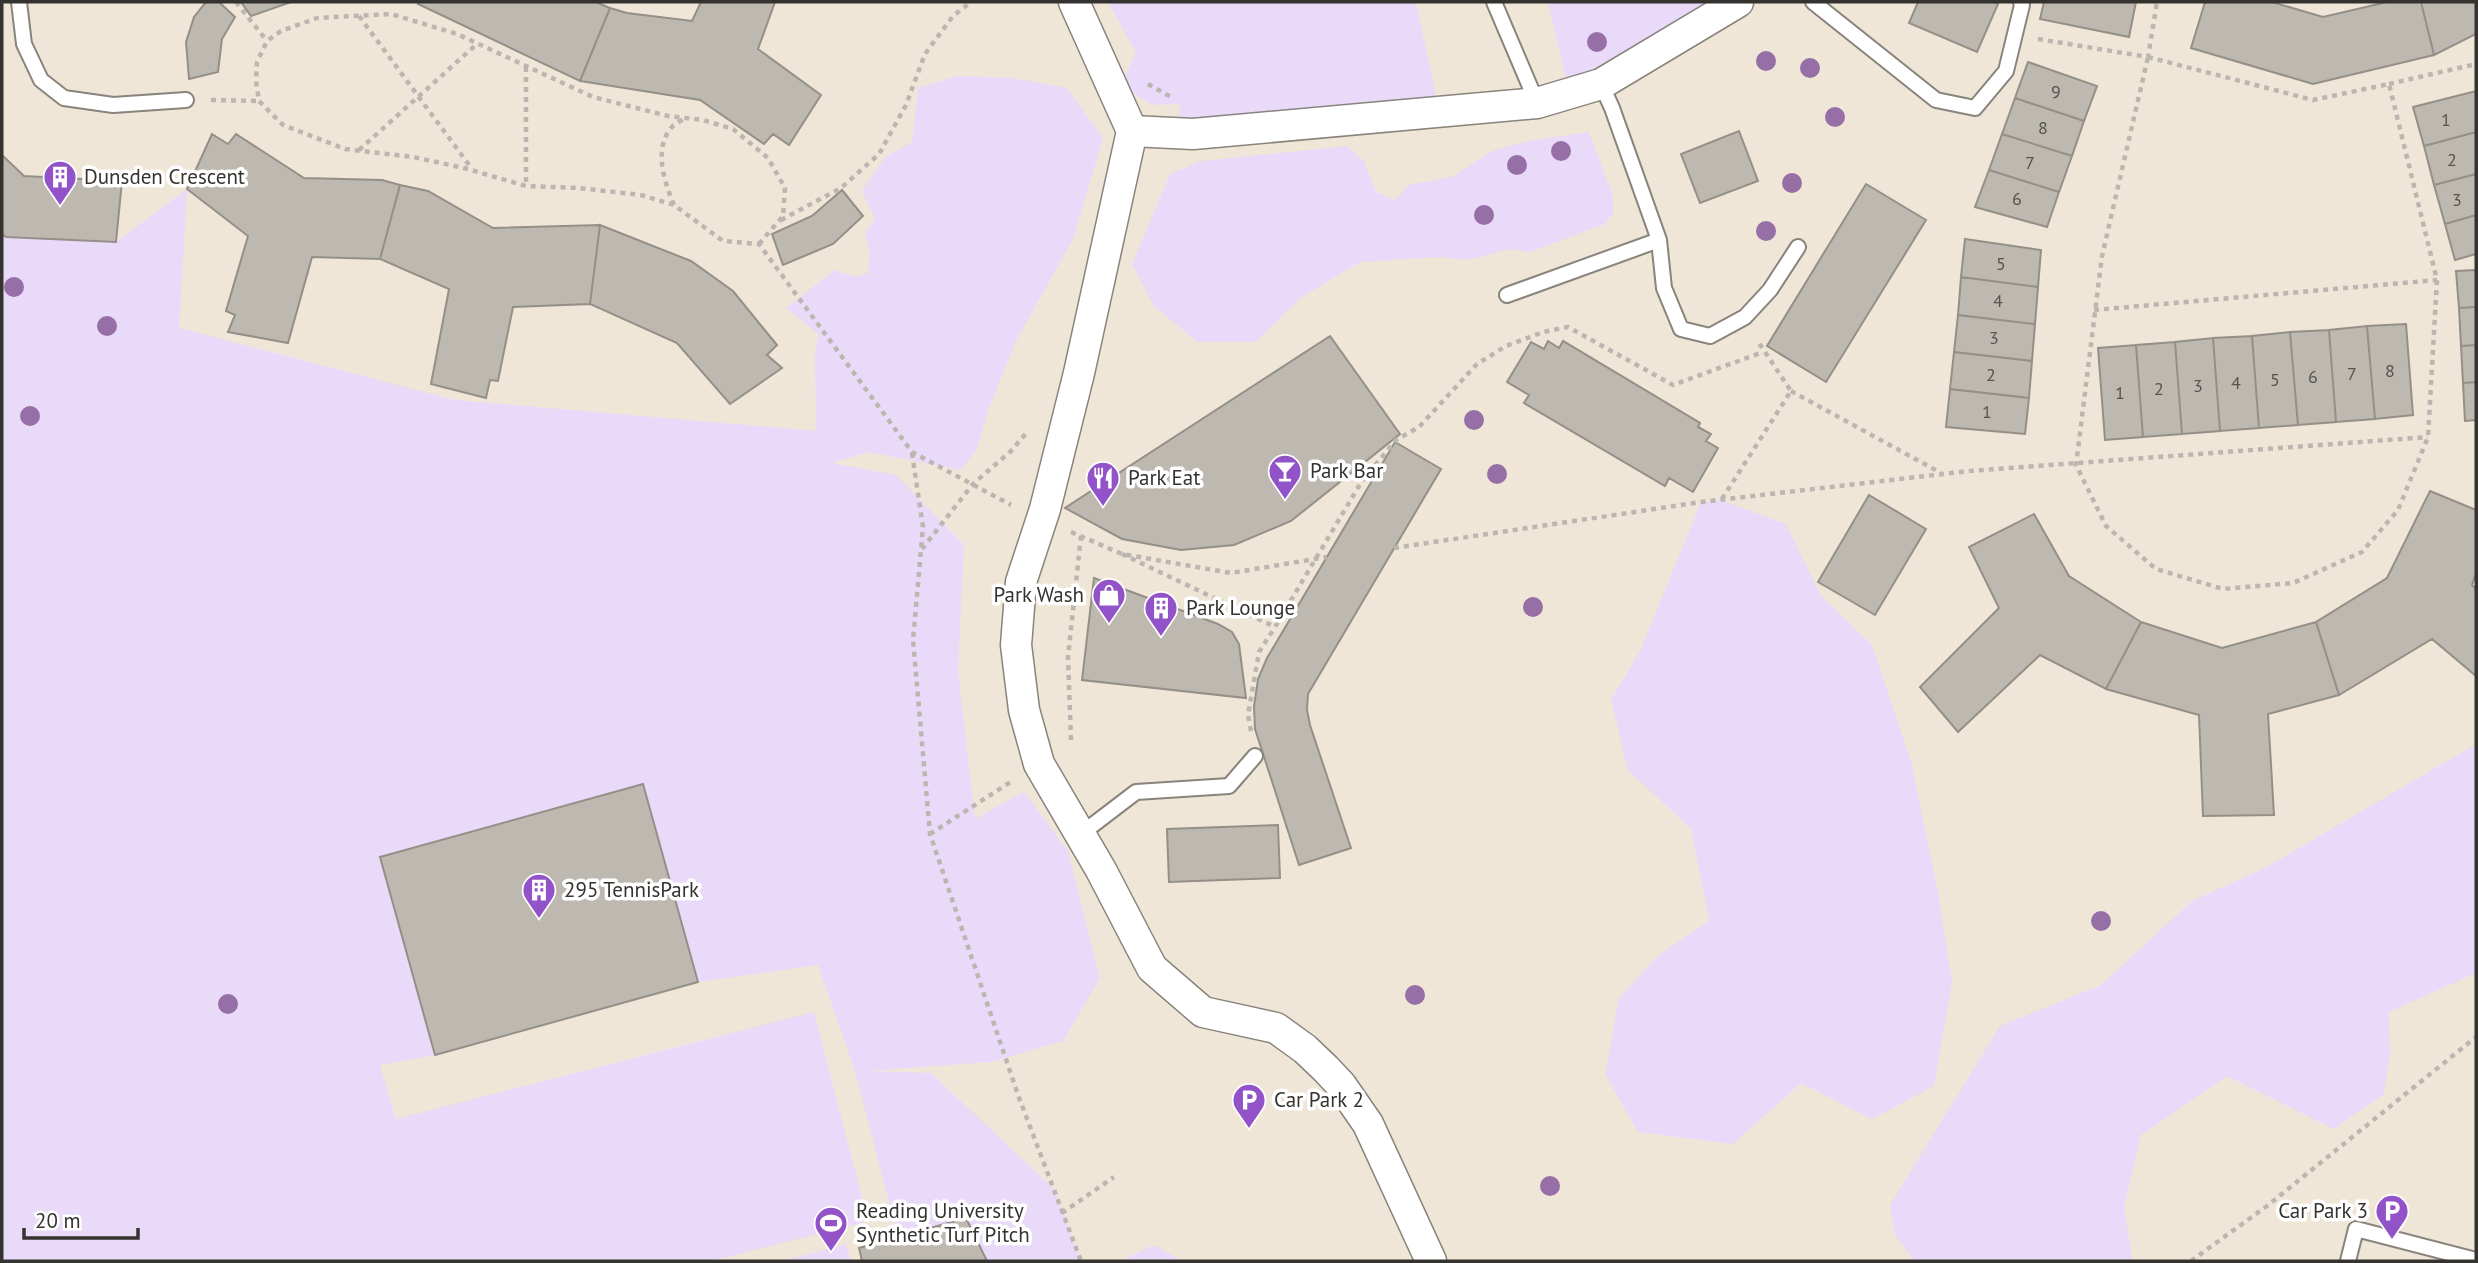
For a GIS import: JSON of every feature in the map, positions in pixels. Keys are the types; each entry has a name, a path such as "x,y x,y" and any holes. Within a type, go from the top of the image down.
{"street":[{"path":"1074,2 1132,131 1079,373 1045,509 1021,582 1016,645 1024,710 1039,764 1081,834 1152,968 1203,1012 1276,1028 1305,1049 1341,1085 1368,1124 1431,1261"},
{"path":"1132,131 1194,134 1537,103 1601,84 1738,2"}],"lane":[{"path":"19,2 24,44 41,80 64,98 113,105 186,100"},
{"path":"1494,2 1537,103"},
{"path":"1813,2 1936,100 1975,108 2006,71 2021,2"},
{"path":"1601,84 1659,240 1664,288 1681,329 1710,336 1745,317 1770,290 1798,247"},
{"path":"1507,295 1659,240"},
{"path":"1081,834 1136,792 1229,786 1255,756"},
{"path":"2348,1261 2357,1229 2476,1260"}],"path":[{"path":"236,2 267,41"},
{"path":"778,222 841,188 879,154 906,106 925,54 953,16 971,2"},
{"path":"2157,2 2148,57 2102,256 2076,465 2106,526 2156,569 2223,589 2293,583 2362,552 2398,510 2428,437 2437,280 2389,84"},
{"path":"759,244 783,216 785,188 768,158 733,129 593,97 457,34 391,14 317,18 281,31 267,41 257,62 259,101 283,125 345,149 413,157 473,170 526,186 579,188 641,195 674,205 723,241 759,244 912,452 1013,506"},
{"path":"358,15 473,170"},
{"path":"2015,36 2148,57 2313,100 2476,64"},
{"path":"358,151 478,43"},
{"path":"526,67 526,186"},
{"path":"186,100 259,101"},
{"path":"674,205 665,182 662,164 665,142 671,128 686,118"},
{"path":"2094,310 2437,280"},
{"path":"1745,317 1763,352 1791,391 1941,474"},
{"path":"1255,756 1248,715 1259,652 1363,481 1396,440 1419,427 1477,364 1506,346 1544,332 1568,327 1672,384 1763,352"},
{"path":"1721,500 1791,391"},
{"path":"921,550 973,484 1011,451 1033,424"},
{"path":"1394,548 1721,500 1941,474 2428,437"},
{"path":"912,452 923,527 913,640 930,834 1014,1082 1081,1261"},
{"path":"1069,531 1275,627"},
{"path":"1071,740 1068,657 1081,536"},
{"path":"1122,554 1231,573 1327,557"},
{"path":"930,834 1020,776"},
{"path":"2191,1261 2267,1206 2476,1037"},
{"path":"1062,1213 1114,1177"}],"shaded area":[{"path":"2,2 2476,2 2476,1261 2,1261"},
{"path":"1108,2 1416,2 1438,106 1179,128 1180,104 1153,105 1121,86 1136,53"},
{"path":"1548,2 1731,2 1659,47 1567,83"},
{"path":"957,76 1013,78 1067,88 1103,138 1073,239 1016,341 989,408 977,449 961,470 868,452 832,463 896,475 964,545 958,671 975,819 1024,792 1068,851 1100,978 1063,1041 991,1062 867,1071 931,1073 1054,1189 1081,1261 987,1261 966,1218 898,1237 855,1071 818,965 698,982 643,784 380,857 435,1055 380,1065 396,1119 814,1012 868,1221 711,1261 2,1261 2,234 6,237 116,242 187,189 179,328 455,400 816,431 815,357 818,334 786,308 835,270 855,277 868,273 870,254 865,233 875,219 862,191 885,157 912,142 918,88"},
{"path":"1589,132 1612,193 1614,212 1605,224 1530,252 1508,249 1468,260 1441,257 1360,262 1302,297 1256,342 1197,342 1153,305 1132,264 1170,174 1201,161 1347,146 1364,161 1376,192 1395,200 1409,185 1452,177 1494,150 1534,140"},
{"path":"1721,500 1786,524 1821,596 1872,645 1911,762 1938,892 1952,982 1934,1086 1872,1119 1801,1083 1733,1144 1638,1132 1605,1074 1619,998 1660,954 1709,921 1691,829 1628,770 1611,700 1641,649 1701,502"},
{"path":"2476,744 2476,973 2389,1012 2390,1053 2384,1094 2334,1129 2227,1076 2141,1135 2124,1207 2132,1258 2129,1261 1914,1261 1895,1235 1890,1205 2000,1026 2101,985 2192,901 2265,868"},
{"name":"Reading University Synthetic Turf Pitch","path":"846,1244 851,1261 782,1261"},
{"path":"1154,1245 1182,1261 1120,1261"}],"building":[{"path":"206,2 219,2 235,17 222,39 218,72 189,79 186,42 194,17"},
{"path":"241,2 291,2 251,16"},
{"path":"596,2 610,8 580,81 418,4"},
{"path":"701,2 775,2 758,49 821,95 789,145 773,134 764,144 700,100 580,81 610,8 627,13 692,21"},
{"path":"1918,2 1998,4 1977,52 1909,23"},
{"path":"2044,2 2136,2 2129,37 2040,19"},
{"path":"2205,2 2272,2 2323,17 2387,2 2421,2 2434,55 2313,84 2191,48"},
{"path":"2421,2 2476,2 2476,34 2434,55"},
{"path":"2028,62 2097,86 2084,121 2015,98"},
{"path":"2476,91 2476,132 2424,146 2413,107"},
{"path":"2015,98 2084,121 2072,156 2002,134"},
{"path":"1739,131 1758,181 1700,203 1681,154"},
{"path":"2476,132 2476,174 2434,185 2424,146"},
{"path":"212,134 228,144 236,134 304,178 382,180 400,185 380,259 312,257 288,343 228,332 235,315 226,311 248,236 187,189"},
{"path":"2002,134 2072,156 2059,192 1989,170"},
{"name":"Dunsden Crescent","path":"2,155 24,176 122,181 116,242 6,237 2,234"},
{"path":"1989,170 2059,192 2047,227 1975,207"},
{"path":"2476,174 2476,215 2445,224 2434,185"},
{"path":"1866,184 1926,220 1826,382 1767,346"},
{"path":"400,185 428,191 493,228 600,225 590,304 513,307 498,381 490,380 486,398 431,384 449,289 380,259"},
{"path":"842,190 863,216 833,244 783,265 772,234 812,216"},
{"path":"2476,215 2476,254 2455,260 2445,224"},
{"path":"600,225 691,261 733,291 777,345 767,355 782,368 730,404 677,343 590,304"},
{"path":"1965,239 2041,250 2038,287 1961,277"},
{"path":"2476,270 2476,307 2459,308 2456,271"},
{"path":"1961,277 2038,287 2035,324 1958,315"},
{"path":"2476,307 2476,345 2461,346 2459,308"},
{"path":"1958,315 2035,324 2032,361 1954,352"},
{"path":"2406,324 2413,415 2375,419 2367,326"},
{"path":"2367,326 2375,419 2336,422 2329,330"},
{"path":"2329,330 2336,422 2298,425 2290,332"},
{"path":"2290,332 2298,425 2259,428 2252,336"},
{"path":"1330,336 1400,434 1291,521 1234,545 1181,550 1122,539 1065,508"},
{"path":"2252,336 2259,428 2220,431 2213,338"},
{"path":"2213,338 2220,431 2182,434 2175,342"},
{"path":"1548,341 1559,348 1563,341 1700,423 1698,427 1711,434 1706,441 1718,448 1693,492 1669,478 1665,486 1524,403 1529,395 1507,382 1531,342 1544,349"},
{"path":"2175,342 2182,434 2143,437 2136,345"},
{"path":"2136,345 2143,437 2105,440 2098,348"},
{"path":"2476,345 2476,382 2463,383 2461,346"},
{"path":"1954,352 2032,361 2029,398 1950,389"},
{"path":"2476,382 2476,420 2465,421 2463,383"},
{"path":"1950,389 2029,398 2025,434 1946,427"},
{"path":"1395,442 1441,469 1308,694 1310,725 1351,848 1299,865 1255,729 1254,706 1258,679 1267,658"},
{"path":"2430,491 2476,510 2476,573 2472,585 2476,589 2476,676 2432,639 2339,695 2316,622 2387,578"},
{"path":"1869,495 1926,529 1875,615 1818,582"},
{"path":"2034,514 2069,576 2141,622 2106,689 2040,655 1958,732 1920,687 1999,608 1969,547"},
{"name":"Park Lounge","path":"1094,578 1218,624 1232,632 1239,644 1246,698 1082,680"},
{"path":"2141,622 2222,648 2316,622 2339,695 2268,714 2274,815 2203,816 2199,715 2106,689"},
{"name":"295 TennisPark","path":"643,784 698,982 435,1055 380,857"},
{"path":"1278,825 1280,878 1169,882 1167,829"},
{"path":"966,1218 987,1261 862,1261 859,1248"}],"place":[{"name":"Dunsden Crescent","path":"60,207"},
{"name":"Park Bar","path":"1285,501"},
{"name":"Park Eat","path":"1103,508"},
{"name":"Park Wash","path":"1109,625"},
{"name":"Park Lounge","path":"1161,638"},
{"name":"295 TennisPark","path":"539,920"},
{"name":"Car Park 2","path":"1249,1130"},
{"name":"Car Park 3","path":"2392,1241"},
{"name":"Reading University Synthetic Turf Pitch","path":"831,1253"}]}
